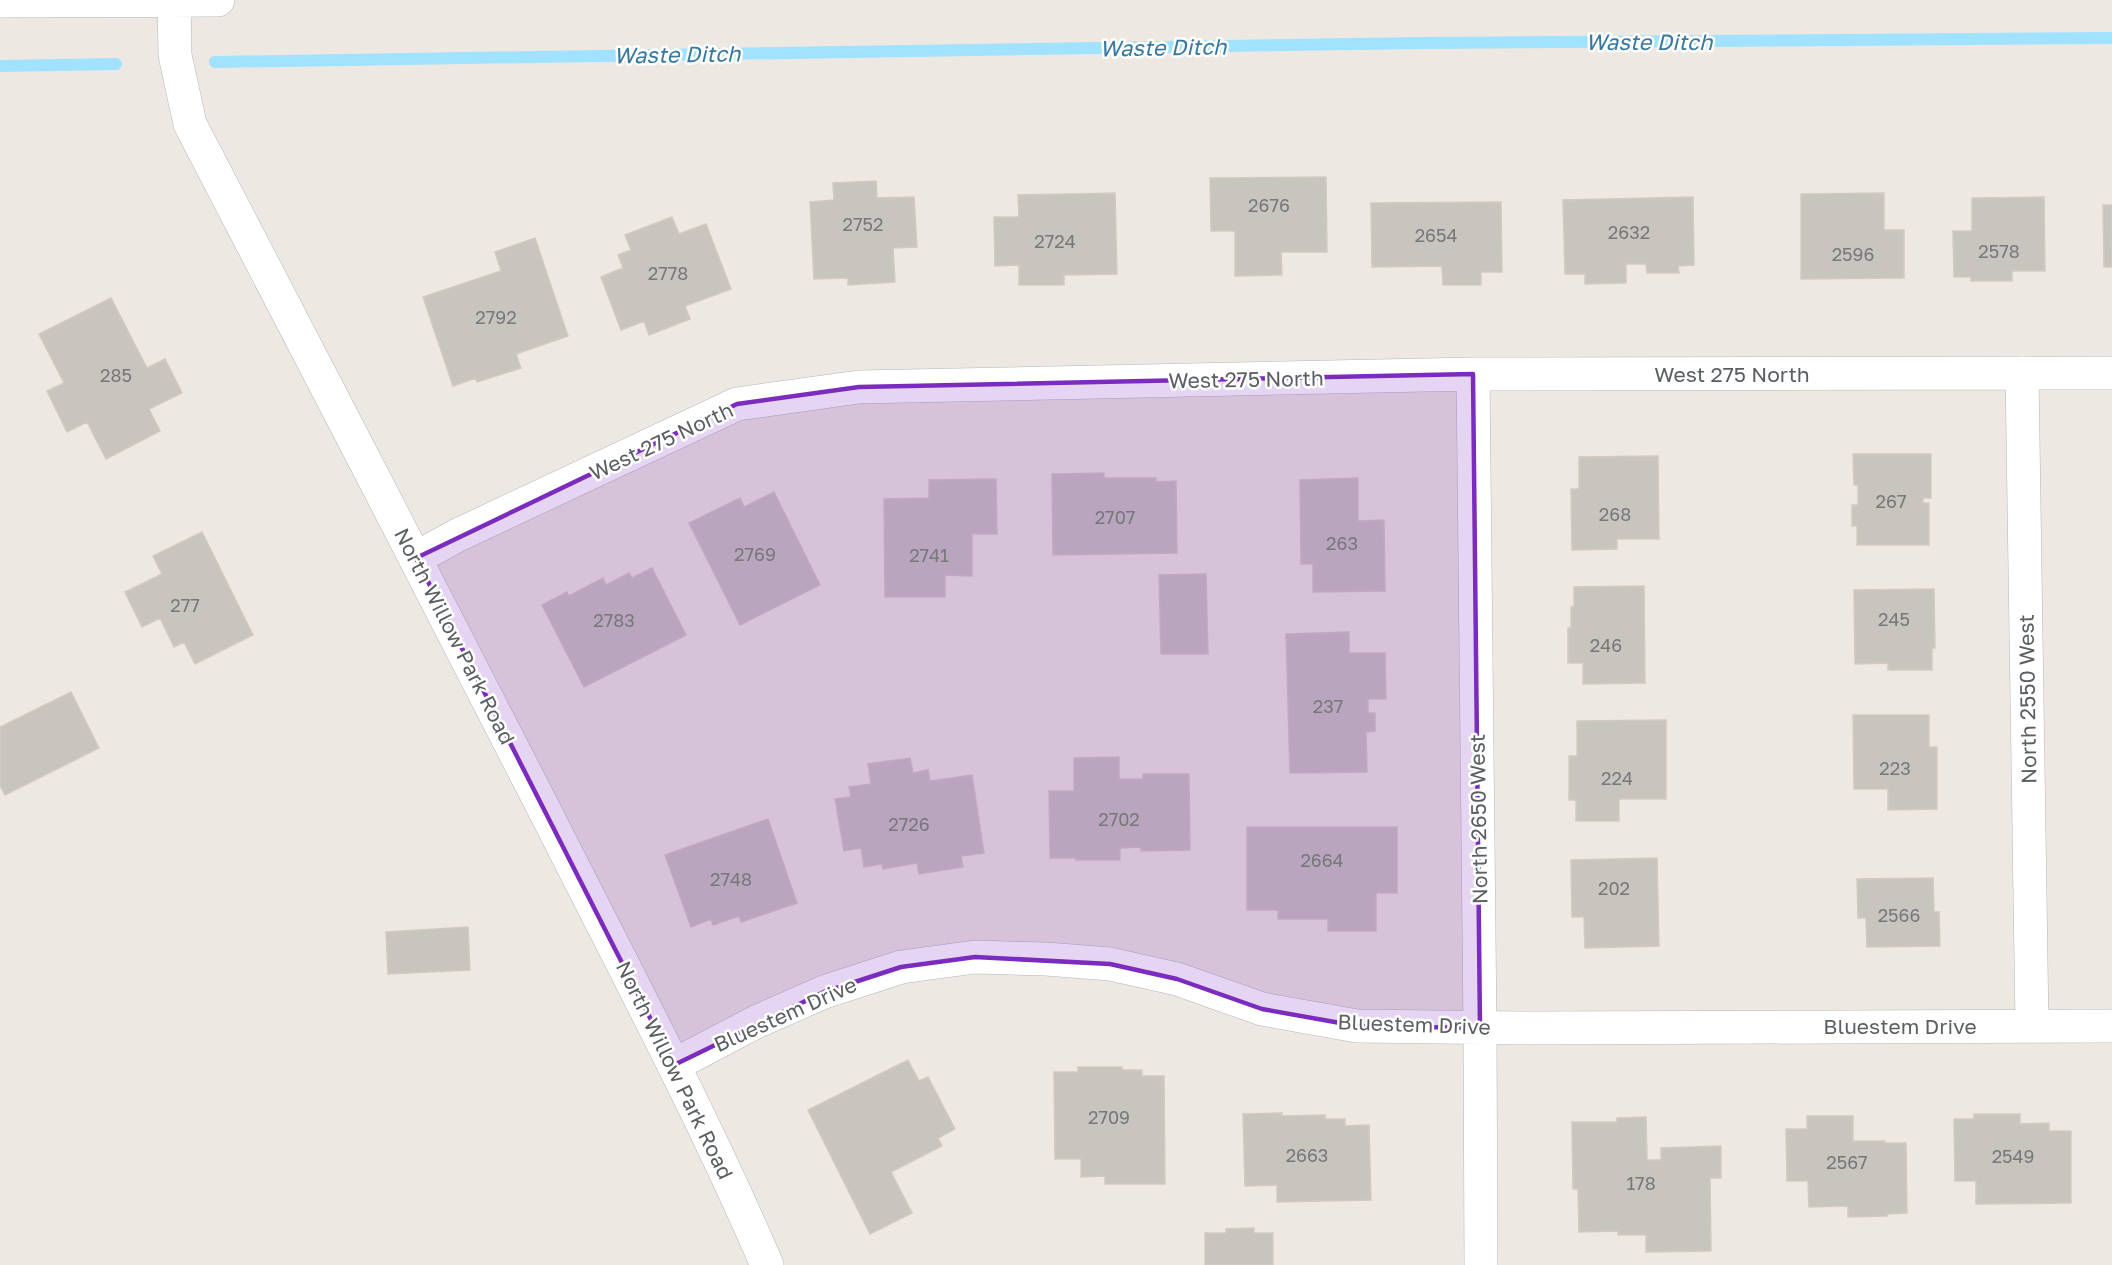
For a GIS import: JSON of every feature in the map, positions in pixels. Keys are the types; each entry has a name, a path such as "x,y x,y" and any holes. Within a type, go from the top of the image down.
{"street":[{"name":"North Willow Park Road","path":"174,0 175,55 190,124 416,558 674,1065 741,1203 767,1265"},
{"path":"0,1 218,0"},
{"name":"North 2550 West","path":"2022,373 2031,1026"},
{"name":"West 275 North","path":"416,558 468,530 737,404 859,387 1473,374 2112,373"},
{"name":"North 2650 West","path":"1473,374 1481,1265"},
{"name":"Bluestem Drive","path":"674,1065 756,1022 824,992 901,967 975,957 1110,964 1177,979 1262,1009 1357,1026 1480,1028 2112,1026"}],"highlighted area":[{"path":"1473,374 1480,1028 1357,1026 1262,1009 1177,979 1110,964 975,957 901,967 824,992 674,1065 416,558 737,404 859,387"}],"building":[{"path":"1326,177 1327,252 1281,252 1282,275 1235,276 1235,231 1211,231 1210,178"},
{"path":"876,181 877,198 914,197 917,247 893,248 895,282 848,285 848,278 814,279 810,202 834,200 833,183"},
{"path":"1115,193 1117,274 1064,275 1064,285 1019,285 1019,265 995,266 994,217 1019,217 1018,195"},
{"path":"1884,193 1884,230 1904,230 1904,278 1801,279 1801,194"},
{"path":"1693,197 1694,265 1678,266 1679,273 1647,273 1646,264 1626,264 1626,283 1585,284 1585,274 1565,274 1563,200"},
{"path":"2044,197 2045,271 2012,271 2012,281 1971,281 1971,277 1954,277 1953,231 1972,231 1972,198"},
{"path":"1501,202 1502,272 1481,272 1481,285 1443,285 1442,266 1372,267 1371,203"},
{"path":"2103,205 2112,205 2112,267 2104,267"},
{"path":"672,217 679,234 706,224 731,289 685,306 690,319 649,335 644,321 621,330 601,277 623,268 618,255 631,250 625,235"},
{"path":"535,238 568,336 516,354 521,368 477,382 476,378 453,386 423,297 501,271 495,252"},
{"path":"111,298 147,368 165,359 182,393 149,409 160,431 106,459 87,422 67,432 47,391 64,383 39,334"},
{"path":"1853,454 1931,454 1931,498 1923,498 1923,503 1929,503 1929,545 1857,545 1857,526 1852,526 1852,505 1858,505 1858,485 1854,485"},
{"path":"1658,456 1659,539 1617,539 1617,549 1572,550 1571,489 1579,489 1579,457"},
{"path":"1104,473 1104,478 1156,478 1156,482 1176,481 1177,553 1053,555 1052,474"},
{"path":"1358,478 1358,521 1384,520 1385,591 1313,592 1313,564 1301,564 1300,480"},
{"path":"996,479 997,534 972,534 972,576 945,575 945,597 885,597 884,499 929,498 929,480"},
{"path":"774,492 820,585 740,625 689,523 740,498 744,507"},
{"path":"202,532 253,635 195,664 184,642 174,647 160,618 142,627 125,592 162,574 153,556"},
{"path":"652,568 686,635 584,687 542,605 567,592 569,596 603,578 606,585 629,573 632,578"},
{"path":"1206,574 1208,654 1161,654 1159,575"},
{"path":"1644,586 1645,683 1583,684 1583,663 1568,663 1568,628 1571,628 1574,587"},
{"path":"1934,589 1935,648 1932,648 1932,670 1888,670 1888,663 1855,664 1854,590"},
{"path":"1349,632 1349,653 1385,653 1386,699 1368,699 1368,713 1375,713 1375,731 1366,732 1367,772 1290,773 1286,634"},
{"path":"71,692 99,748 5,795 0,785 0,727"},
{"path":"1853,715 1929,715 1929,747 1937,747 1937,809 1888,810 1888,789 1854,789"},
{"path":"1666,720 1666,799 1619,799 1619,821 1576,821 1576,800 1569,800 1569,756 1577,756 1577,721"},
{"path":"1119,757 1119,779 1143,779 1143,774 1189,774 1190,850 1141,851 1141,847 1120,848 1120,860 1050,858 1049,791 1074,791 1074,758"},
{"path":"910,758 913,773 928,770 930,781 972,775 984,853 961,856 963,867 919,874 917,863 883,869 882,864 864,867 861,848 844,851 835,799 851,797 849,787 871,784 868,764"},
{"path":"768,819 797,903 741,922 739,916 713,925 711,919 691,927 665,855"},
{"path":"1247,827 1397,827 1397,893 1376,893 1376,931 1328,931 1328,919 1278,919 1278,910 1247,910"},
{"path":"1657,858 1659,946 1585,948 1584,917 1572,917 1571,860"},
{"path":"1933,878 1934,912 1939,912 1940,946 1867,947 1866,918 1858,918 1857,879"},
{"path":"468,927 470,970 388,974 386,932"},
{"path":"908,1060 919,1081 928,1077 955,1129 938,1138 942,1146 891,1172 912,1213 870,1234 808,1110"},
{"path":"1078,1067 1122,1067 1122,1070 1142,1070 1142,1076 1164,1076 1165,1184 1105,1184 1105,1176 1081,1177 1081,1159 1055,1159 1054,1072 1078,1072"},
{"path":"1282,1113 1282,1116 1325,1115 1325,1119 1345,1119 1345,1126 1369,1125 1371,1200 1277,1202 1277,1185 1245,1186 1243,1114"},
{"path":"1974,1114 2020,1114 2020,1124 2049,1123 2049,1131 2071,1131 2071,1203 1976,1204 1976,1181 1955,1181 1954,1119 1974,1119"},
{"path":"1807,1116 1853,1116 1853,1141 1906,1143 1907,1213 1848,1217 1848,1206 1809,1207 1808,1181 1787,1181 1786,1129 1807,1129"},
{"path":"1646,1117 1647,1160 1661,1160 1661,1148 1721,1146 1721,1178 1710,1178 1711,1251 1646,1252 1646,1235 1618,1235 1618,1231 1579,1232 1578,1189 1573,1189 1572,1122 1617,1122 1617,1118"},
{"path":"1254,1228 1254,1233 1273,1233 1273,1265 1205,1265 1205,1233 1226,1233 1226,1229"}],"waterway":[{"name":"Waste Ditch","path":"215,62 1420,43 2112,38"},
{"name":"Waste Ditch","path":"0,66 116,64"}]}
